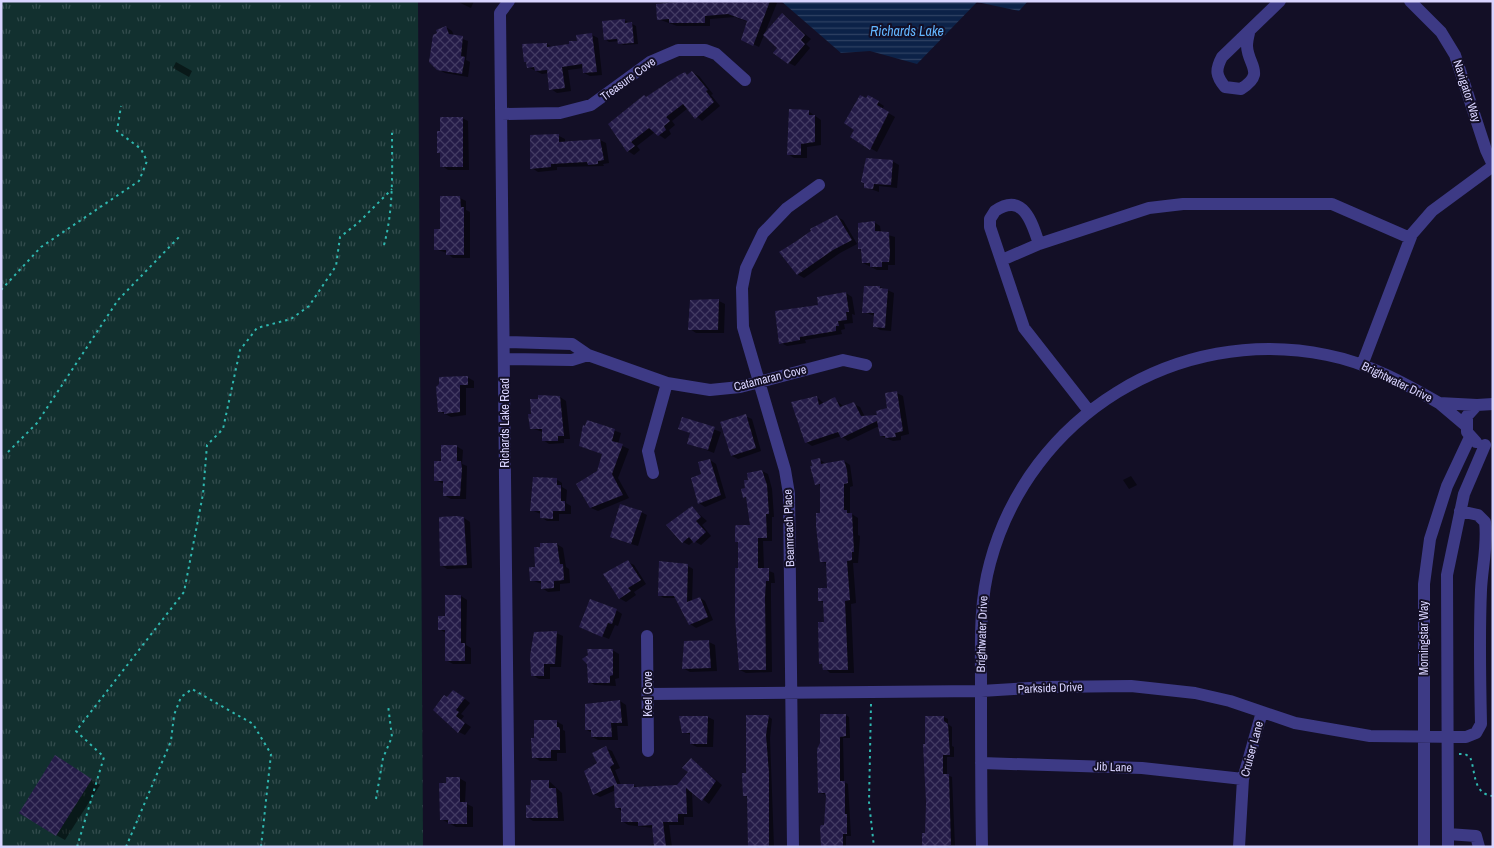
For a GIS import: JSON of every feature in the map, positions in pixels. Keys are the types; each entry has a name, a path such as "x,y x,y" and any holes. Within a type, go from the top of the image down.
{"street":[{"name":"Richards Lake Road","path":"508,1 500,13 509,847"},
{"path":"1249,33 1280,1"},
{"name":"Navigator Way","path":"1410,1 1441,32 1455,55 1493,166"},
{"name":"Treasure Cove","path":"502,114 560,113 583,108 602,99 650,62 678,50 704,50 716,54 745,80"},
{"path":"1362,364 1410,238 1432,212 1493,166"},
{"name":"Beamreach Place","path":"793,847 789,494 785,470 743,327 741,308 746,268 763,233 776,218 819,185"},
{"path":"1039,244 1028,215 1021,207 1011,204 1001,207 995,211 990,219 990,227 1024,328 1089,411"},
{"path":"1002,260 1039,244 1149,208 1183,204 1332,204 1410,238"},
{"name":"Catamaran Cove","path":"505,342 572,344 588,355 667,383 710,390 759,383 804,369 843,360 866,365"},
{"name":"Brightwater Drive","path":"982,847 981,613 988,572 997,540 1007,516 1028,476 1062,434 1089,411 1122,388 1148,374 1214,353 1244,349 1289,349 1329,355 1362,364 1384,373 1439,403"},
{"path":"505,359 572,360 588,355"},
{"path":"653,473 648,451 667,383"},
{"path":"1439,403 1492,404"},
{"path":"1439,403 1468,431 1489,445"},
{"name":"Morningstar Way","path":"1424,847 1424,584 1430,539 1447,486 1468,431 1467,416 1477,405"},
{"name":"Morningstar Way","path":"1448,840 1447,575 1464,494 1489,445"},
{"name":"Parkside Drive","path":"648,694 981,691 1047,687 1131,686 1195,693 1230,701 1295,723 1370,736 1466,737 1476,733 1481,724 1480,614 1482,573 1487,534 1485,522 1478,515 1460,511"},
{"name":"Keel Cove","path":"647,636 648,752"},
{"name":"Cruiser Lane","path":"1239,847 1243,779 1262,712"},
{"name":"Jib Lane","path":"981,763 1142,768 1243,779"},
{"path":"1448,840 1476,836 1479,847"}],"path":[{"path":"1,290 41,247 139,181 147,161 141,149 117,131 121,106"},
{"path":"384,245 390,225 392,131"},
{"path":"77,847 104,757 76,731 184,592 203,494 208,446 223,429 240,350 257,328 291,319 309,306 336,266 340,236 358,223 392,189"},
{"path":"8,452 38,422 118,300 181,234"},
{"path":"126,847 171,741 174,715 181,697 192,689 253,724 271,754 261,847"},
{"path":"871,692 869,802 874,847"},
{"path":"376,799 383,758 392,737 388,706"},
{"path":"1447,754 1465,754 1470,757 1474,781 1484,795 1493,796"}],"green space":[{"path":"1,1 418,1 423,847 1,847"}],"water":[{"name":"Richards Lake","path":"781,1 1028,1 1019,11 977,2 917,64 870,51 841,53"}],"building":[{"path":"689,1 770,1 753,46 741,40 747,21 728,14 705,16 705,23 669,23 669,19 657,20 656,4"},
{"path":"782,13 805,35 801,40 805,44 788,64 773,53 777,48 763,35"},
{"path":"625,19 625,23 632,22 634,43 618,44 617,39 604,40 602,21"},
{"path":"446,26 449,34 463,36 461,56 465,57 462,74 437,70 429,62 433,35 437,33 436,30"},
{"path":"592,33 597,72 583,73 582,64 562,67 565,88 549,90 547,70 535,71 534,67 527,68 526,62 524,62 522,44 547,43 547,47 569,44 569,41 577,41 576,35"},
{"path":"692,71 708,90 706,91 714,102 695,119 683,104 666,117 670,121 664,126 666,130 658,136 649,128 631,142 635,146 627,152 608,124 644,95 646,97 679,75 685,72 687,75"},
{"path":"860,95 866,98 868,95 879,101 877,105 889,112 870,150 850,137 854,130 844,123"},
{"path":"789,109 809,110 809,115 815,115 815,142 801,144 801,155 787,155"},
{"path":"440,117 463,117 463,167 440,167 440,153 437,153 437,131 440,131"},
{"path":"559,134 559,142 600,139 604,160 598,161 598,164 588,165 587,162 551,164 551,167 530,169 530,135"},
{"path":"866,158 893,160 891,185 874,184 873,189 864,188 864,183 861,182"},
{"path":"440,196 460,196 461,207 464,207 464,255 446,255 446,250 434,250 434,229 440,229"},
{"path":"837,215 852,240 833,250 797,275 779,252 811,231 810,229"},
{"path":"875,221 875,231 889,232 889,262 882,262 882,267 870,267 870,263 862,263 861,249 858,249 858,223"},
{"path":"864,286 880,286 880,288 888,289 885,328 873,327 874,313 862,313"},
{"path":"846,292 849,312 846,312 847,320 838,321 839,326 836,326 836,331 800,337 800,340 779,344 775,311 818,305 817,297"},
{"path":"719,299 718,330 688,330 690,300"},
{"path":"468,376 468,385 460,385 460,412 444,414 444,412 438,412 436,387 439,384 439,377"},
{"path":"897,391 903,431 895,433 896,437 885,438 885,436 880,436 877,421 841,438 838,432 805,443 791,402 817,396 819,405 835,397 840,407 854,402 861,416 877,415 876,411 887,408 885,393"},
{"path":"538,395 560,396 564,436 558,436 558,441 542,441 542,429 530,429 528,414 531,414 530,399 538,399"},
{"path":"746,414 756,448 731,456 720,422"},
{"path":"682,417 715,427 708,450 687,444 690,433 678,429"},
{"path":"587,420 615,429 612,441 623,444 612,474 623,495 590,508 576,484 597,471 602,454 579,446 583,425 585,426"},
{"path":"441,445 457,445 457,461 461,461 462,469 460,496 443,496 443,481 434,481 434,461 441,461"},
{"path":"820,458 821,464 844,460 847,470 848,483 844,484 844,510 847,510 847,513 852,513 854,552 852,552 852,560 847,561 850,600 845,601 848,670 823,670 822,664 819,664 818,622 824,622 823,601 818,601 818,588 827,588 826,562 820,562 816,526 816,513 820,513 820,484 815,485 810,466 812,466 811,460"},
{"path":"710,459 721,495 698,504 691,478 701,474 698,462"},
{"path":"762,470 767,485 769,514 766,514 767,538 758,538 758,568 769,568 769,581 766,581 765,597 766,670 739,670 735,617 735,568 738,568 738,542 735,542 735,527 736,525 750,525 746,497 743,498 741,489 745,488 744,480 748,480 747,473"},
{"path":"533,477 557,478 557,485 561,485 561,501 565,501 565,511 553,511 553,519 540,518 540,511 530,511"},
{"path":"620,504 642,511 631,544 610,537"},
{"path":"692,506 701,517 696,521 706,532 694,543 689,537 682,543 666,525"},
{"path":"439,517 464,517 467,565 440,566"},
{"path":"540,543 557,543 560,564 563,564 564,580 554,581 554,588 541,589 541,581 530,581 529,567 535,567 534,547 540,547"},
{"path":"628,560 641,580 628,588 631,591 619,599 603,574"},
{"path":"659,561 688,564 687,602 700,597 708,617 689,625 674,596 658,596"},
{"path":"445,595 461,595 461,643 465,643 465,661 445,661 445,630 438,630 438,616 445,616"},
{"path":"590,599 617,609 612,624 608,623 602,637 579,627"},
{"path":"557,631 555,664 544,664 544,676 531,676 530,656 534,632"},
{"path":"709,640 711,668 682,669 684,641"},
{"path":"587,649 613,649 613,675 610,676 610,683 588,683 587,664 582,659 588,655"},
{"path":"453,690 465,698 456,710 459,712 456,716 465,723 458,733 433,710 444,695 447,697"},
{"path":"620,700 622,723 611,723 612,737 591,737 591,730 585,730 585,704"},
{"path":"820,714 846,714 846,736 840,737 840,781 845,781 845,814 847,814 847,834 843,834 843,847 821,847 820,827 824,825 826,796 825,793 818,793 817,749 820,743"},
{"path":"746,715 769,715 766,735 769,773 769,847 748,847 747,796 743,796 742,773 746,773"},
{"path":"679,716 708,716 707,744 690,744 690,733 682,733"},
{"path":"925,716 944,716 944,721 948,724 950,755 943,755 943,774 949,774 951,845 944,847 922,847 922,833 925,833 926,802 923,744 925,744"},
{"path":"534,720 557,720 557,727 560,730 560,750 551,750 551,758 532,758 531,738 534,738"},
{"path":"606,746 614,764 610,767 617,784 634,784 634,787 677,785 688,772 682,768 691,758 716,781 702,801 686,788 687,814 678,814 678,822 663,822 666,847 654,847 652,825 638,826 638,822 621,822 621,808 615,808 614,785 593,795 584,771 597,763 592,753"},
{"path":"55,755 92,779 56,836 19,813"},
{"path":"446,777 460,777 460,802 467,802 467,824 448,824 448,820 440,820 439,783 446,783"},
{"path":"531,780 549,780 549,788 556,788 558,818 526,818 526,805 530,805"}]}
